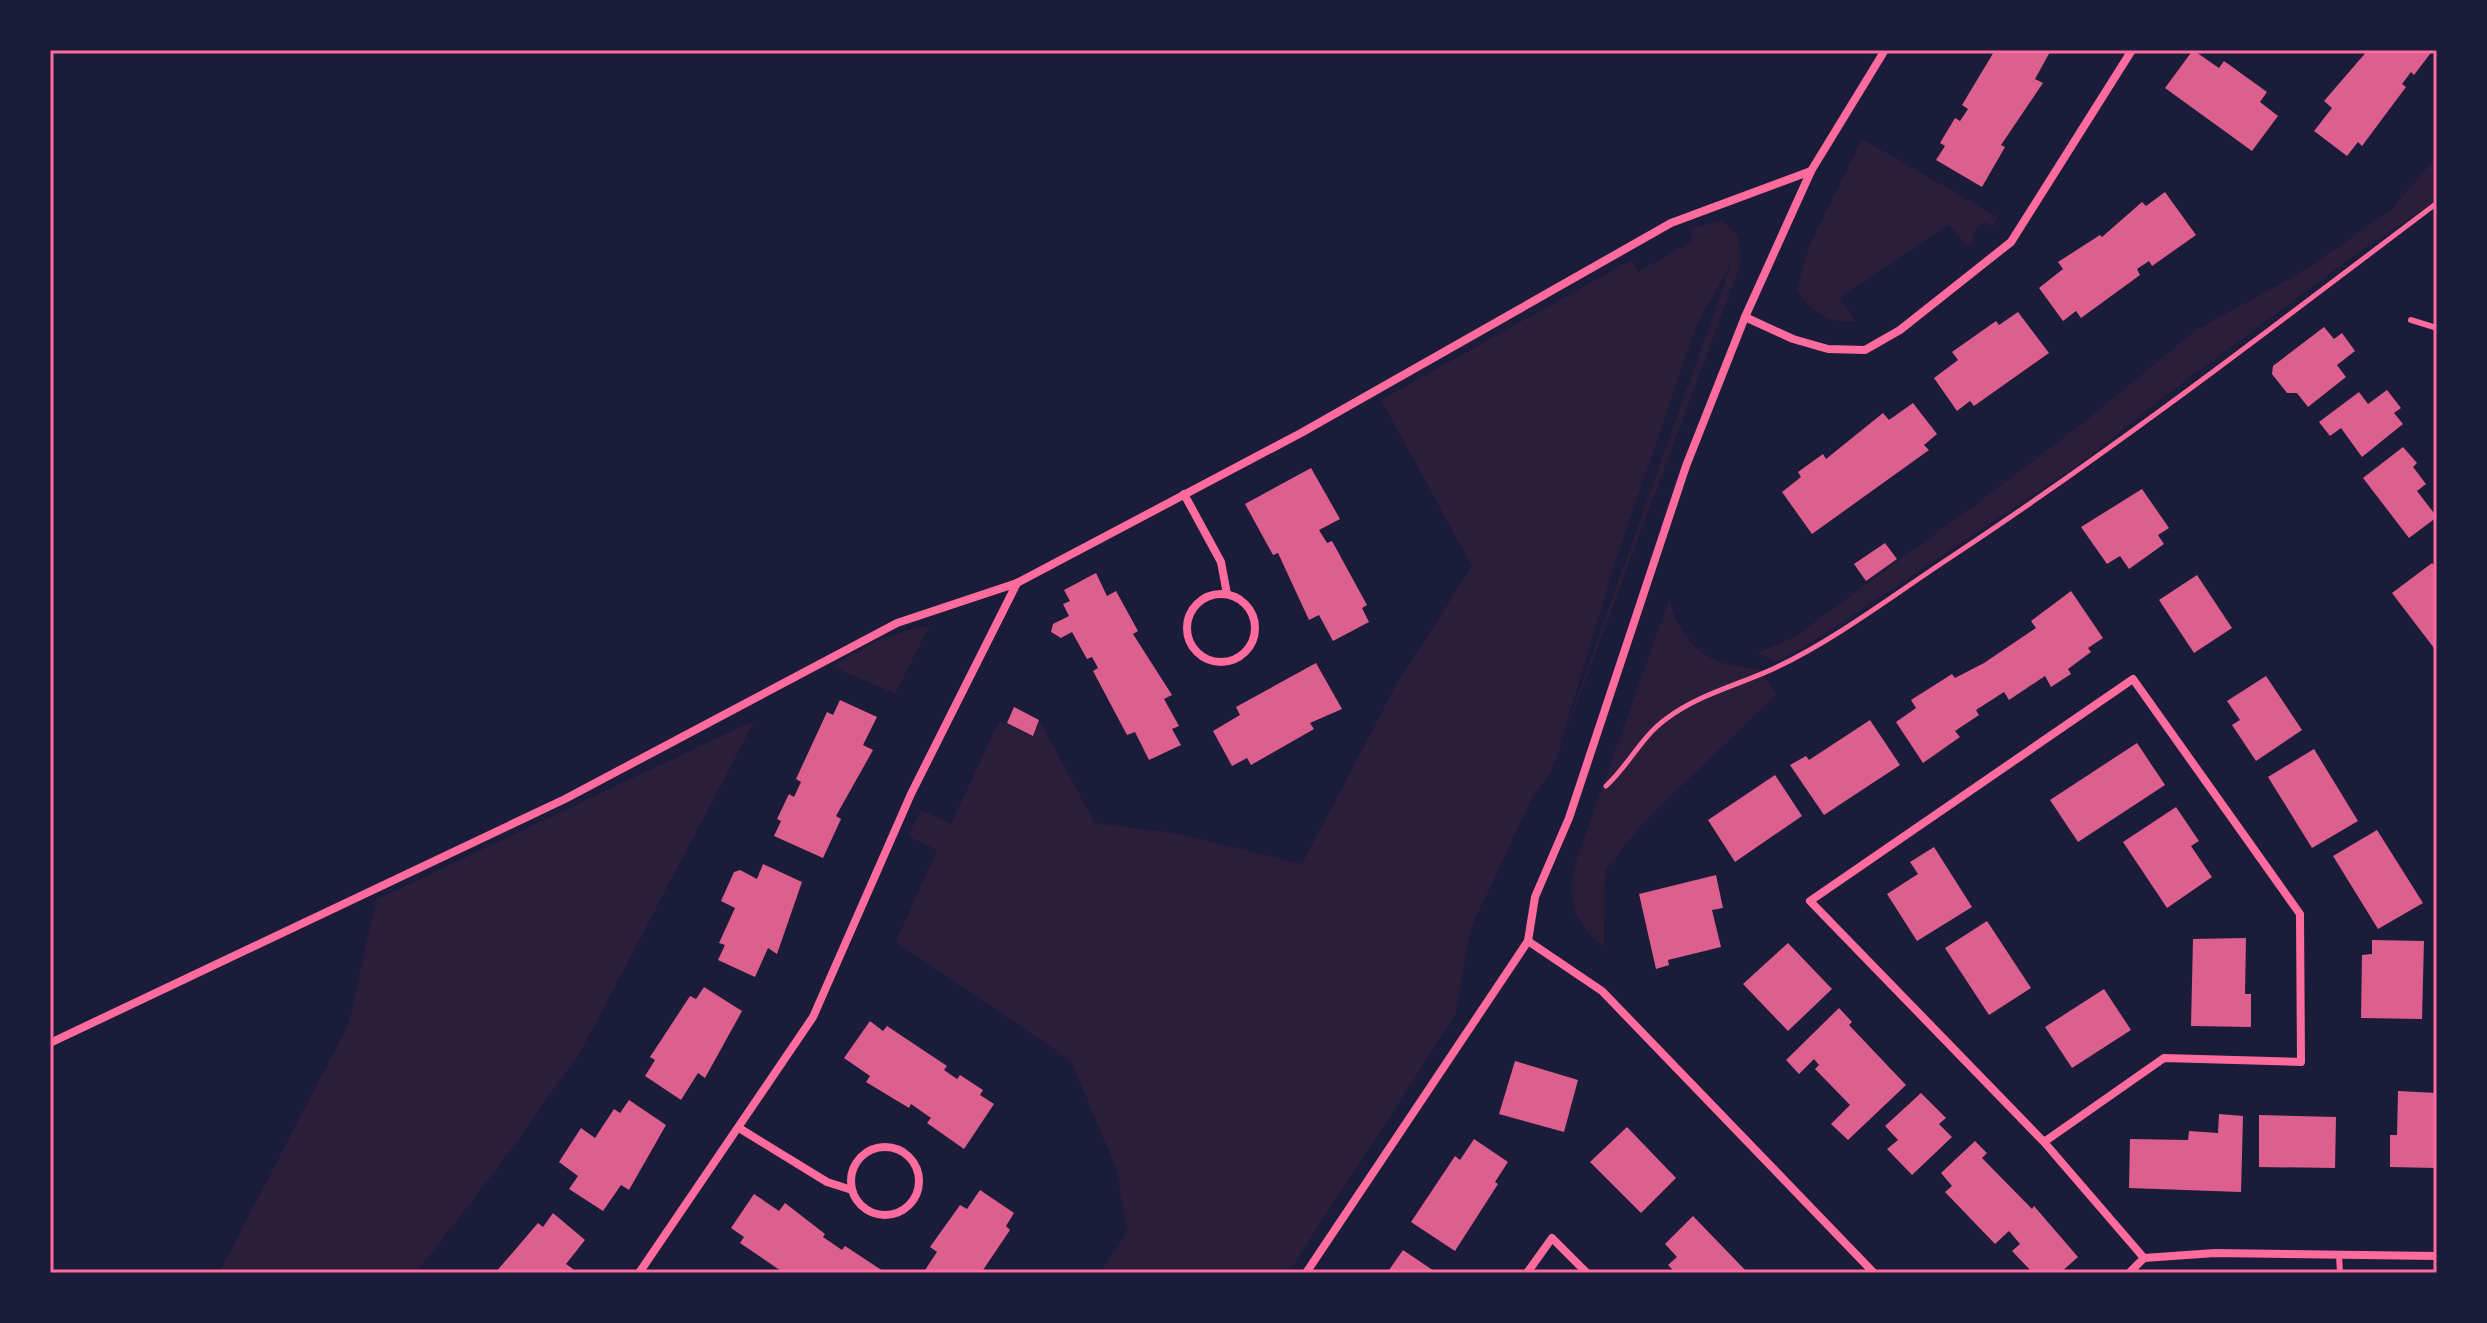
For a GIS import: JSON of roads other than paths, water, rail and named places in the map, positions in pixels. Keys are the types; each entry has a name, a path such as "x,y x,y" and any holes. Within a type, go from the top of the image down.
{"street":[{"path":"1306,1273 1528,941 1535,897 1569,818 1686,466 1745,317 1811,171 1885,50"},
{"path":"1745,317 1793,339 1828,349 1865,350 1900,330 2011,242 2132,50"},
{"path":"50,1043 565,799 897,623 1017,583 1301,433 1671,223 1811,171"},
{"path":"1184,494 1221,562 1227,594"},
{"path":"639,1273 813,1017 911,794 1017,583"},
{"path":"1227,594 1247,605 1253,615 1255,637 1250,647 1232,661 1210,661 1200,656 1188,637 1190,614 1204,598 1227,594"},
{"path":"2044,1142 2164,1058 2301,1062 2300,914 2133,679 1810,901 2044,1142 2144,1258"},
{"path":"1528,941 1602,991 1874,1273"},
{"path":"739,1128 827,1182 852,1190 865,1209 874,1214 896,1214 914,1201 920,1179 917,1168 902,1151 880,1147 869,1151 853,1168 852,1190"},
{"path":"1527,1273 1552,1238 1587,1273"},
{"path":"2129,1273 2144,1258 2215,1253 2437,1256"}],"lane":[{"path":"2411,320 2437,328"},
{"path":"2339,1255 2340,1273"}]}
